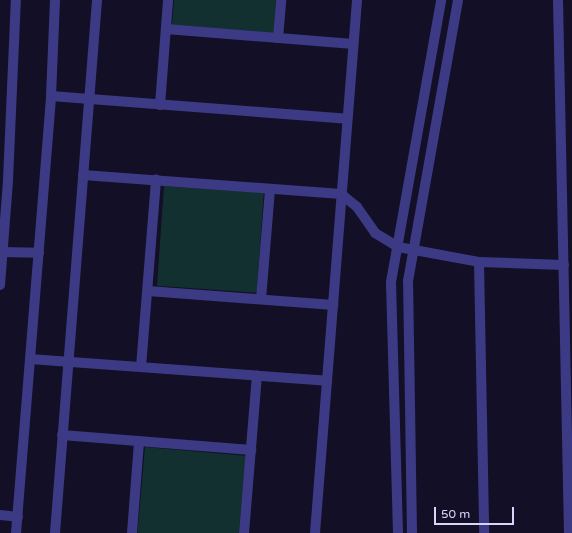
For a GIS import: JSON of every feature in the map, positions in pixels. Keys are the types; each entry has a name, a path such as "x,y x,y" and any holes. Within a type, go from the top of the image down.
{"street":[{"path":"0,285 4,180 16,0"},
{"path":"16,533 39,253 55,0"},
{"path":"55,533 97,0"},
{"path":"160,105 168,0"},
{"path":"278,38 281,0"},
{"path":"315,533 357,0"},
{"path":"398,533 391,282 441,0"},
{"path":"412,533 408,281 458,0"},
{"path":"558,0 567,117 568,203 564,265 569,382 569,533"},
{"path":"166,30 353,44"},
{"path":"50,96 348,119"},
{"path":"83,175 341,194 358,207 375,234 398,247 413,252 479,262 564,265"},
{"path":"141,367 156,180"},
{"path":"261,299 270,189"},
{"path":"1,252 39,253"},
{"path":"479,262 484,533"},
{"path":"148,291 333,305"},
{"path":"30,359 327,381"},
{"path":"244,533 257,376"},
{"path":"62,436 251,450"},
{"path":"132,533 140,441"},
{"path":"0,515 18,517"}],"green space":[{"path":"174,0 277,0 275,33 172,25"},
{"path":"164,186 264,193 257,293 157,286"},
{"path":"145,447 246,456 239,533 138,533"}]}
